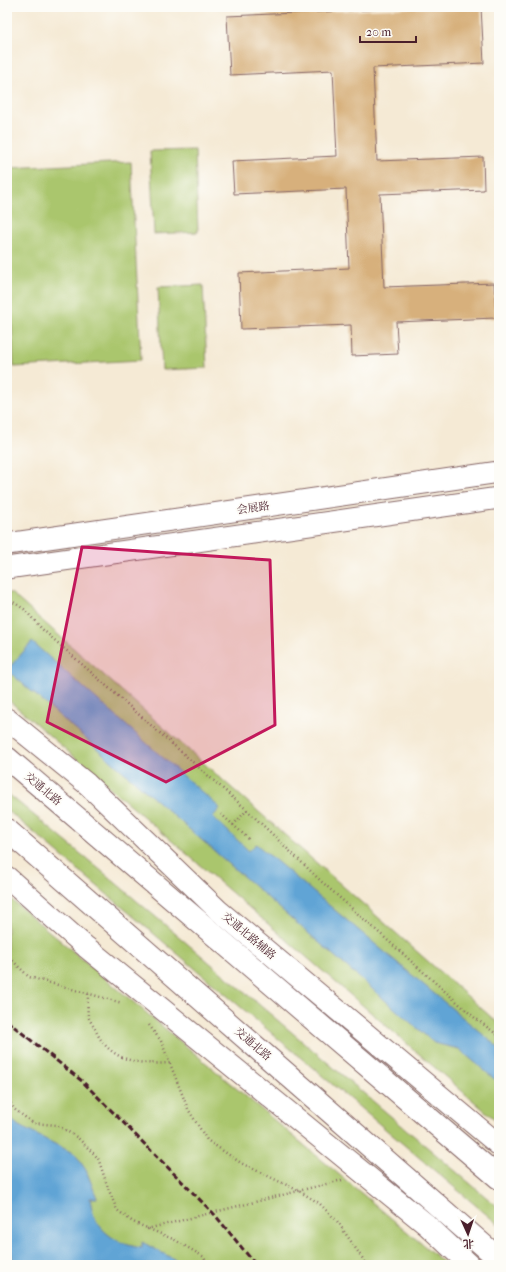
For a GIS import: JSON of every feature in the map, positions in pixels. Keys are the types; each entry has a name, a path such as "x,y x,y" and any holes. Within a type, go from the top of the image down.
{"main road":[{"name":"交通北路","path":"7,758 499,1178"},
{"name":"交通北路","path":"7,830 499,1259"}],"street":[{"name":"会展路","path":"7,544 499,472"},
{"path":"7,568 499,498"},
{"name":"交通北路辅路","path":"7,719 87,784 218,910 499,1145"},
{"path":"7,877 86,947 427,1225 470,1265"}],"path":[{"path":"7,598 24,609 42,629 247,810 322,882 475,1018 499,1036"},
{"path":"233,825 247,810"},
{"path":"221,814 250,840"},
{"path":"7,955 29,977 123,1003"},
{"path":"88,994 88,1015 98,1037 111,1051 130,1061 154,1064 170,1063"},
{"path":"145,1020 161,1041 188,1109 207,1140 241,1163 299,1191 319,1203 337,1221 367,1265"},
{"path":"7,1096 14,1109 33,1122 57,1125 78,1138 98,1158 117,1210 133,1222 146,1229 175,1240 204,1257 207,1265"},
{"path":"146,1229 366,1175"}],"highlighted area":[{"path":"82,547 270,560 275,725 166,782 47,722"}],"green space":[{"path":"195,150 198,232 154,234 150,151"},
{"path":"131,162 141,360 14,367 7,231 7,168"},
{"path":"203,285 207,368 162,370 158,287"},
{"path":"7,593 11,593 499,1024 499,1123 7,699"},
{"path":"7,793 104,873 499,1208 499,1225 7,810"},
{"path":"7,896 447,1265 7,1265"}],"water":[{"path":"32,642 220,808 213,817 249,851 256,844 499,1048 499,1083 459,1049 434,1043 7,670"},
{"path":"7,1116 19,1126 75,1154 86,1170 97,1198 90,1198 94,1216 102,1229 120,1242 142,1248 142,1242 185,1265 10,1265 13,1261 7,1232"}],"building":[{"path":"435,7 481,7 484,63 373,68 377,161 483,157 484,190 380,194 384,287 494,283 496,318 396,322 398,354 352,356 351,325 241,329 239,273 349,268 346,189 234,194 232,161 337,156 333,70 230,75 227,16"}],"railway":[{"path":"7,1021 82,1081 215,1215 256,1265"}]}
